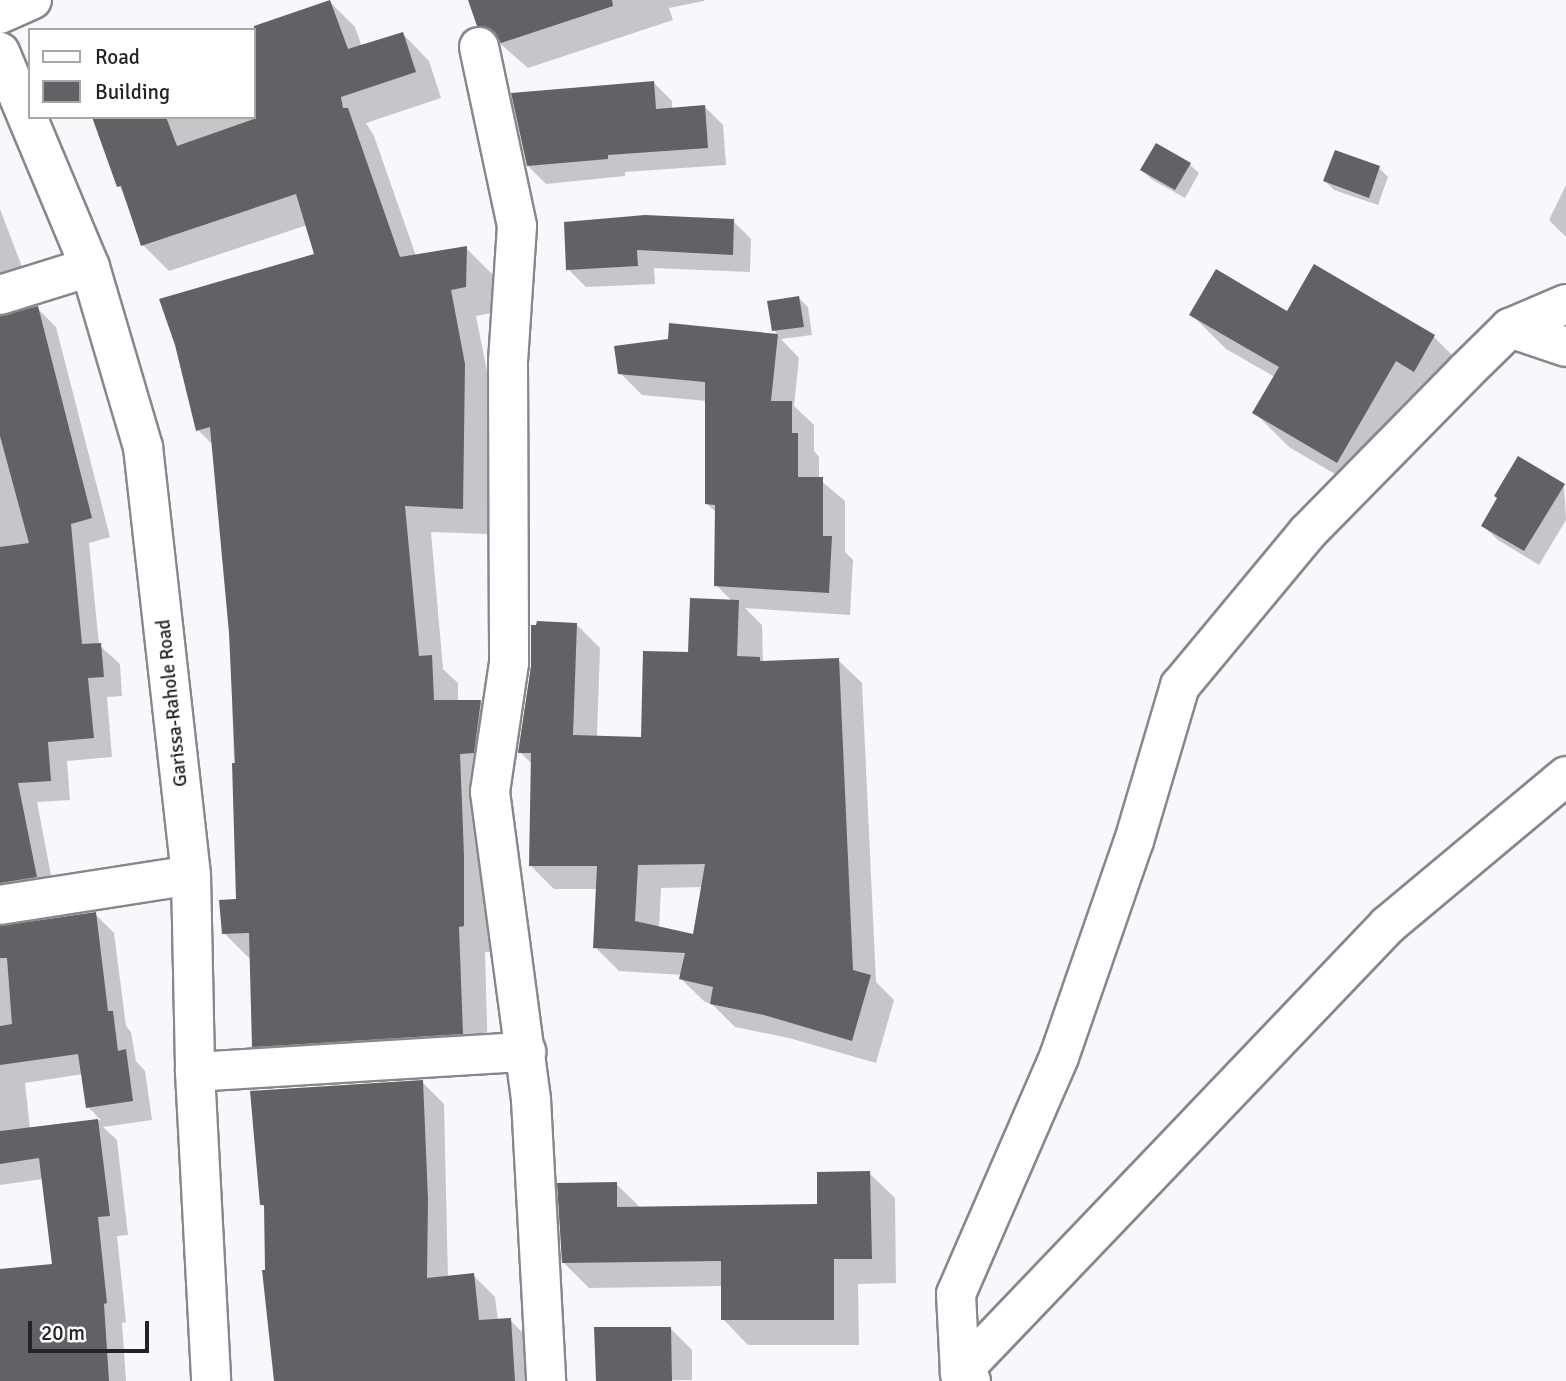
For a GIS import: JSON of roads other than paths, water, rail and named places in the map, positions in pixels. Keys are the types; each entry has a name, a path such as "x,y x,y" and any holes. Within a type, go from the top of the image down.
{"street":[{"path":"0,14 32,0"},
{"path":"479,47 517,226 508,361 509,663 490,792 526,1052 546,1381"},
{"name":"Garissa-Rahole Road","path":"0,52 28,119"},
{"name":"Garissa-Rahole Road","path":"28,119 90,267 143,447 191,875 195,1072 211,1381"},
{"path":"0,295 90,267"},
{"path":"966,1377 956,1294 1059,1057 1134,841 1180,686 1307,533 1510,328 1566,304"},
{"path":"1510,328 1566,347"},
{"path":"966,1377 1388,925 1566,776"},
{"path":"0,905 191,875"},
{"path":"195,1072 526,1052"}]}
